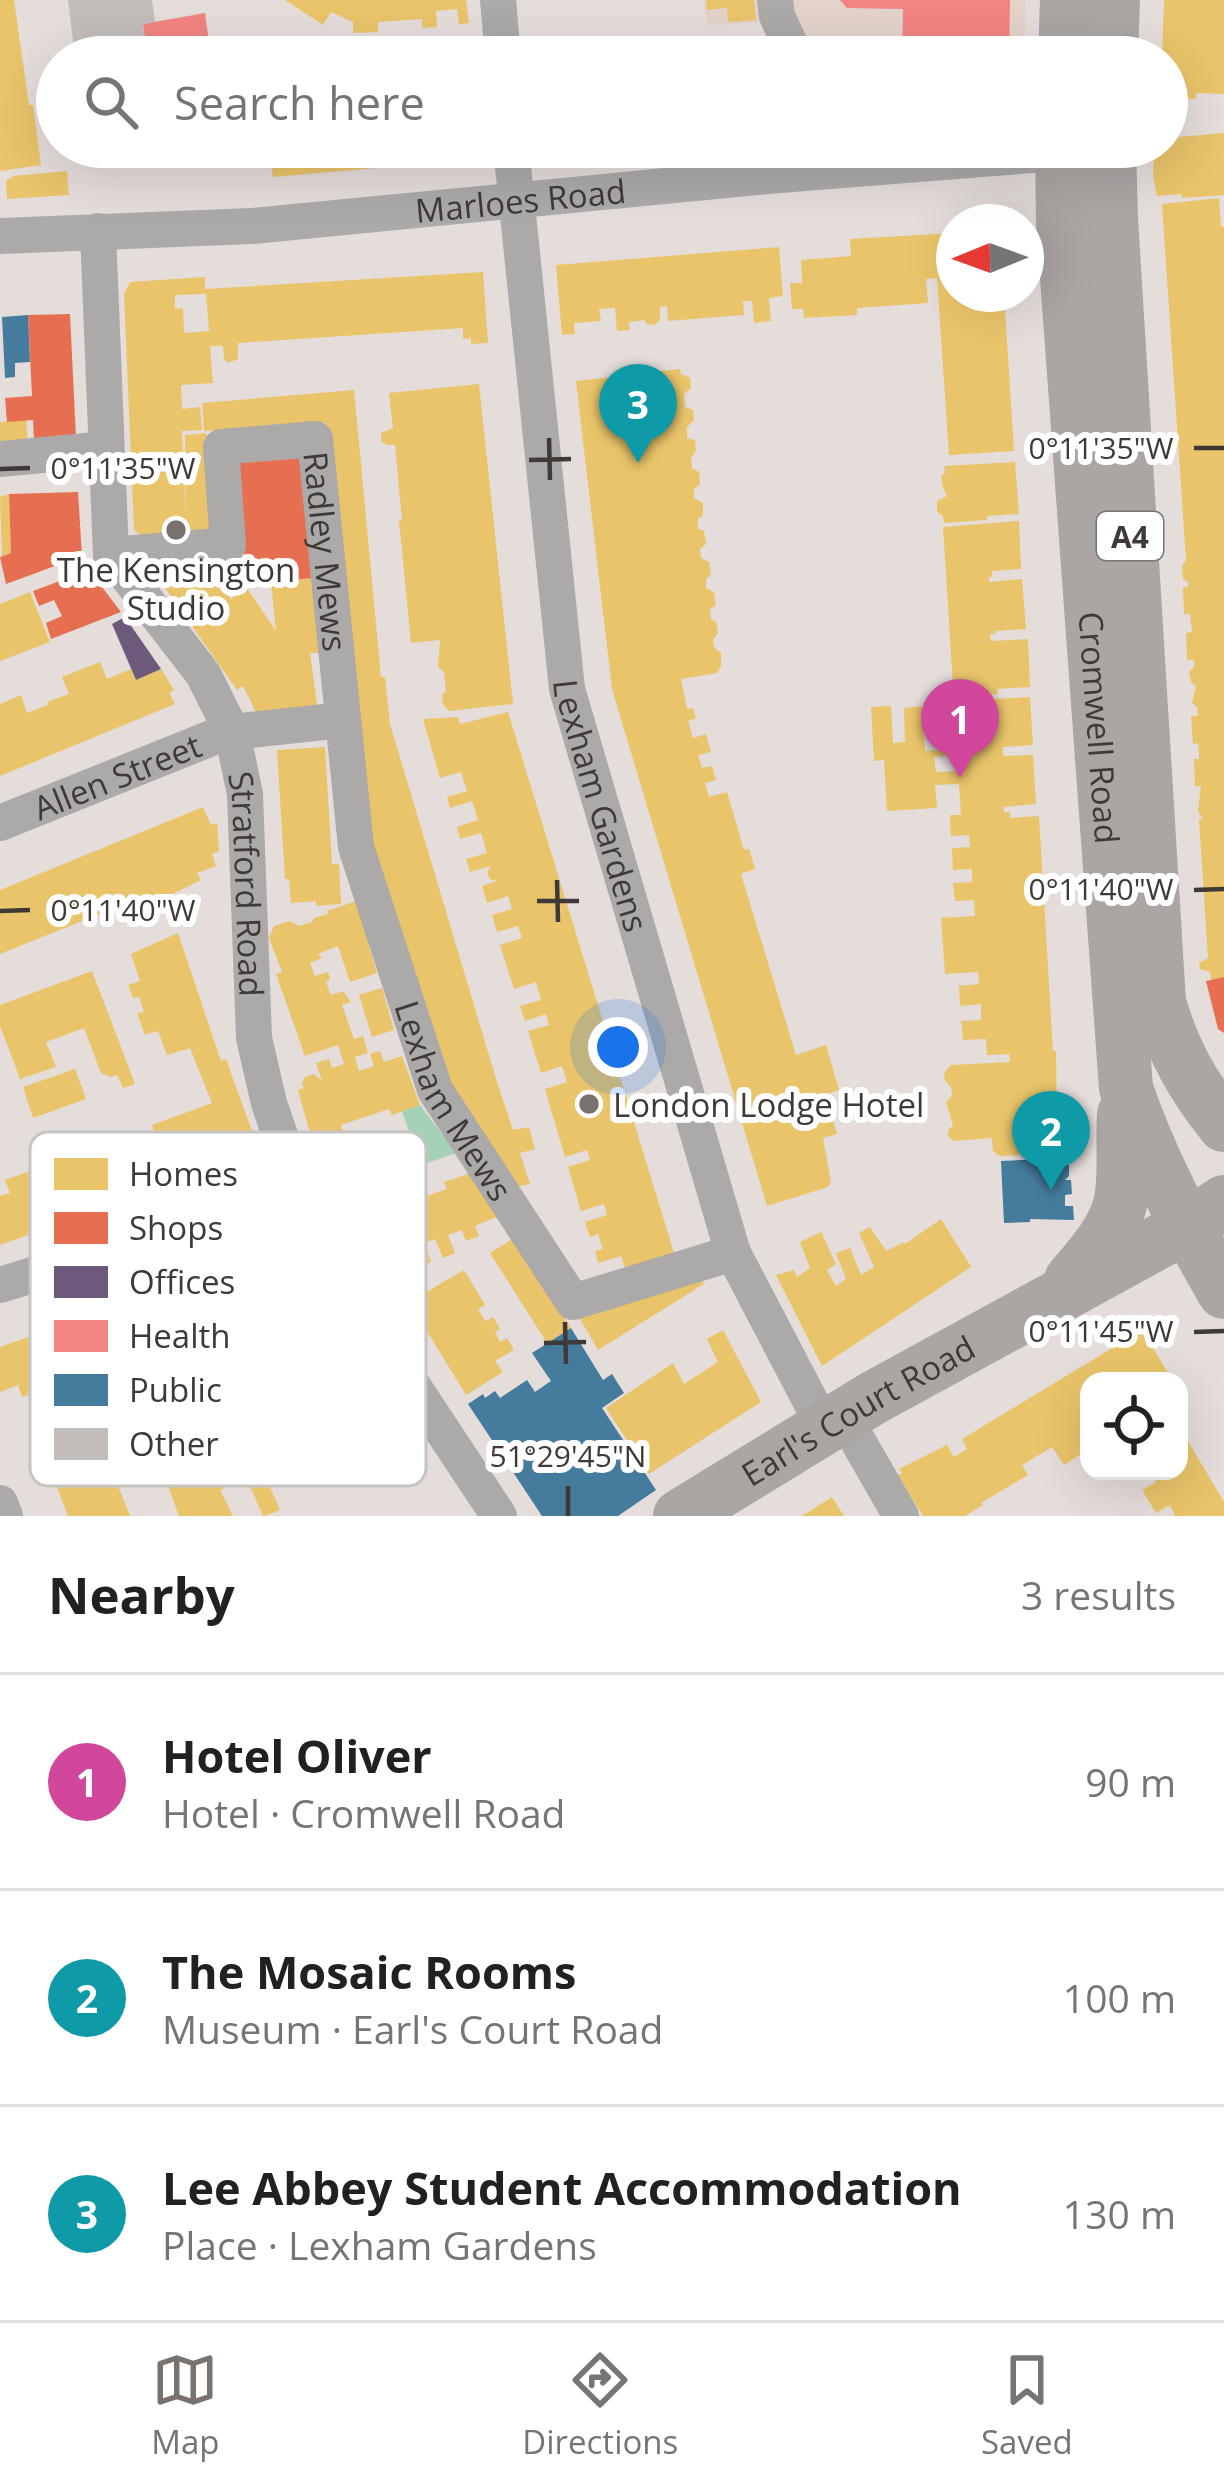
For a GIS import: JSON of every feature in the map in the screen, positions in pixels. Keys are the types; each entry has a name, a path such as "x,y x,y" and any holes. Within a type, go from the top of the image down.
{"highway":[{"path":"1066,36 1067,0"},
{"path":"1112,36 1113,0"},
{"name":"Cromwell Road","path":"1079,168 1063,222 1126,1088 1146,1144 1211,1216"},
{"name":"Cromwell Road","path":"1092,168 1111,218 1160,1002 1170,1040 1186,1072 1224,1125"},
{"name":"A4","path":"1056,1298 1117,1215 1124,1174 1126,1088"},
{"name":"A4","path":"1211,1216 1224,1292"},
{"name":"Earl's Court Road","path":"680,1516 834,1421 1211,1216"}],"street":[{"path":"498,0 501,36"},
{"path":"775,0 786,36"},
{"name":"Lexham Gardens","path":"513,168 567,689 733,1253 834,1421 901,1516"},
{"name":"Marloes Road","path":"0,236 252,226 516,202 768,168"},
{"path":"98,231 111,555"},
{"name":"Radley Mews","path":"111,555 228,545 220,447 315,440 341,720"},
{"path":"0,459 106,449"},
{"name":"Stratford Road","path":"111,555 203,674 232,732 245,794 254,1038 279,1132"},
{"path":"232,732 341,720"},
{"name":"Lexham Mews","path":"341,720 356,847 435,1090 573,1302 733,1253"},
{"name":"Allen Street","path":"0,823 232,732"},
{"path":"0,1286 30,1276"},
{"name":"Stratford Road","path":"426,1406 499,1516"},
{"path":"0,1503 5,1516"}],"shaded area":[{"path":"704,0 1026,0 1025,36 794,36 787,20 707,26"}],"green space":[{"path":"420,1105 456,1153 426,1164 426,1132 409,1132 402,1111"}],"building: Homes":[{"path":"0,0 14,0 36,128 36,166 0,171"},
{"path":"285,0 466,0 469,23 459,24 457,9 436,11 437,27 422,28 422,19 378,22 378,32 353,33 353,22 331,12 323,25"},
{"path":"706,0 754,0 756,20 728,22 727,8 707,10"},
{"path":"1164,0 1224,0 1224,94 1196,93 1196,99 1188,99 1188,36 1163,36"},
{"path":"1224,133 1224,195 1157,196 1153,168 1188,168 1188,136"},
{"path":"272,168 377,168 273,177"},
{"path":"67,171 69,195 7,199 6,181 14,176"},
{"path":"1219,198 1224,227 1224,977 1211,980 1210,972 1200,969 1199,963 1208,958 1199,819 1203,819 1198,811 1201,786 1195,786 1194,759 1199,759 1199,751 1198,743 1193,744 1191,716 1198,716 1192,703 1196,687 1189,672 1194,660 1187,660 1186,633 1192,632 1190,614 1184,614 1183,587 1188,582 1183,579 1182,566 1186,560 1162,204"},
{"path":"936,234 936,278 926,279 928,303 804,318 803,309 792,309 790,283 802,283 801,260 851,256 850,239"},
{"path":"779,247 783,296 769,298 771,321 754,323 752,301 743,301 744,315 668,321 667,306 660,307 656,324 629,322 630,330 617,331 615,308 599,309 601,321 574,323 575,334 562,335 556,265"},
{"path":"483,272 488,343 471,344 471,338 463,339 463,328 238,343 238,359 228,363 223,346 210,346 213,383 181,385 182,409 200,407 202,430 182,431 186,518 185,435 206,433 214,533 145,538 134,530 124,294 130,282 205,277 205,289","holes":["206,294 209,331 184,333 183,308 175,309 175,295"]},
{"path":"939,312 1005,312 1014,451 949,455"},
{"path":"680,369 690,378 685,407 693,410 694,420 687,427 687,438 695,440 692,468 699,472 700,484 694,498 703,503 698,528 704,531 706,544 700,549 701,558 709,562 706,588 714,592 716,605 710,609 718,633 713,639 721,653 717,673 681,679 687,709 693,708 696,718 688,721 693,738 706,734 711,752 698,755 702,768 712,766 716,780 705,783 709,797 727,792 744,850 749,849 755,869 741,874 796,1055 826,1045 839,1090 821,1096 837,1134 823,1138 828,1187 767,1206 612,689 576,381"},
{"path":"479,384 513,704 449,711 443,704 444,672 438,667 440,640 411,643 395,445 381,441 381,433 393,428 389,393"},
{"path":"354,390 381,677 385,677 390,724 513,1130 529,1127 535,1149 520,1153 530,1184 514,1187 445,1079 370,844 326,423 204,431 202,403"},
{"path":"26,420 28,444 0,446 0,422"},
{"path":"1015,462 1019,514 944,523 937,501 947,496 941,476 944,466"},
{"path":"9,494 11,553 2,556 0,497"},
{"path":"1019,521 1021,569 992,571 989,582 1022,579 1026,629 990,634 991,641 1028,639 1030,687 997,689 992,699 1030,697 1033,745 1003,747 1003,752 1004,756 1033,755 1036,804 1003,807 1010,818 1039,816 1057,1128 1061,1128 1063,1153 1000,1156 993,1151 992,1138 954,1141 948,1136 953,1125 946,1102 952,1096 944,1073 951,1065 1010,1062 1009,1054 987,1055 986,1039 963,1040 961,1021 981,1020 981,1004 960,1006 959,986 979,984 978,972 945,974 941,918 975,916 974,900 955,901 953,883 972,882 972,869 953,870 952,848 970,847 969,835 951,836 950,815 961,815 959,784 935,785 937,808 887,811 884,760 874,761 871,707 891,706 893,743 905,742 904,708 922,706 925,751 957,749 943,527","holes":["957,755 958,771 936,772 934,757"]},
{"path":"206,565 216,578 233,567 242,578 225,591 231,599 247,588 276,631 271,582 313,578 319,653 310,653 317,705 256,712 243,686 237,690 156,575 167,566"},
{"path":"30,592 50,642 0,661 0,604"},
{"path":"100,662 107,679 131,669 136,680 161,669 174,690 169,693 175,704 0,776 0,704 21,695 27,713 48,705 69,694 62,677"},
{"path":"508,712 675,1256 626,1271 621,1256 598,1263 595,1251 603,1249 598,1234 590,1237 585,1222 607,1215 604,1204 581,1211 568,1167 590,1160 587,1150 565,1157 545,1089 567,1082 562,1066 541,1073 528,1031 549,1025 546,1014 525,1021 520,1006 541,1000 536,982 514,989 500,945 522,938 518,926 497,932 492,915 512,909 508,896 487,903 482,886 497,881 487,872 491,866 470,872 466,859 487,853 481,833 460,839 457,827 478,820 472,801 450,808 447,797 467,791 461,772 440,778 423,719 458,717 460,724"},
{"path":"325,747 332,864 339,864 341,904 291,903 289,879 285,879 277,750"},
{"path":"203,807 211,825 217,823 219,851 212,854 216,866 197,873 201,880 154,903 149,894 111,910 106,896 97,900 102,913 0,954 0,890"},
{"path":"356,901 377,973 350,982 338,946 310,963 315,976 328,972 331,995 343,991 351,1002 342,1005 354,1039 363,1036 368,1053 355,1057 359,1071 374,1066 370,1054 380,1051 384,1062 402,1056 420,1105 392,1115 389,1109 341,1125 343,1132 310,1132 298,1090 304,1088 305,1077 314,1074 322,1081 316,1063 329,1059 332,1068 344,1064 338,1045 305,1056 276,974 282,972 269,938 274,926 290,921 299,926"},
{"path":"178,933 221,1061 226,1059 252,1132 155,1132 152,1125 212,1103 190,1048 167,1055 158,1031 145,1035 137,1013 144,1012 139,997 133,998 128,985 140,981 131,954"},
{"path":"92,971 135,1084 123,1088 117,1075 101,1073 84,1028 46,1042 56,1067 20,1079 0,1026 0,1005"},
{"path":"382,988 394,1030 372,1037 359,995"},
{"path":"75,1069 86,1099 33,1118 23,1087"},
{"path":"30,1171 30,1234 0,1245 0,1196 10,1193 5,1180"},
{"path":"471,1173 499,1216 475,1226 479,1236 466,1241 462,1230 448,1235 455,1253 443,1258 435,1239 426,1242 426,1196 447,1189 444,1182"},
{"path":"941,1219 971,1267 822,1366 776,1275 794,1270 797,1277 810,1268 800,1242 821,1232 836,1264 827,1270 836,1286 846,1279 836,1253 850,1248 861,1275 874,1267 859,1233 870,1227 886,1251"},
{"path":"514,1238 571,1328 547,1343 490,1253"},
{"path":"464,1270 485,1305 478,1309 485,1321 493,1317 500,1342 507,1338 514,1350 495,1361 503,1372 466,1395 426,1330 426,1292"},
{"path":"702,1280 704,1284 598,1350 579,1317"},
{"path":"723,1330 761,1402 649,1474 606,1408 673,1363 684,1384 718,1362 707,1339"},
{"path":"1142,1330 1168,1372 1080,1372 1080,1455 1064,1465 1052,1447 1022,1465 1028,1475 965,1516 923,1516 898,1475 902,1473 899,1469 947,1445 954,1457 967,1449 962,1439"},
{"path":"30,1336 30,1394 22,1397 18,1385 0,1392 0,1347"},
{"path":"1188,1441 1224,1502 1224,1516 1175,1516 1170,1505 1156,1513 1142,1490 1156,1482 1188,1480"},
{"path":"57,1486 118,1486 130,1516 68,1516"},
{"path":"168,1486 223,1486 220,1490 233,1516 179,1516"},
{"path":"250,1486 270,1486 280,1510 263,1516"},
{"path":"832,1497 844,1516 802,1516"}],"building: Shops":[{"path":"70,314 76,438 34,440 33,420 7,422 5,398 32,396 28,315"},
{"path":"301,453 313,578 271,582 270,576 246,577 236,458"},
{"path":"78,492 82,556 6,584 0,557 11,553 9,494"},
{"path":"89,570 121,612 51,639 46,623 62,616 54,600 39,606 33,591"},
{"path":"1224,977 1224,1033 1218,1029 1206,981"}],"building: Offices":[{"path":"125,617 161,669 136,680 112,624"}],"building: Health":[{"path":"840,0 1010,0 1009,36 902,36 903,9 847,8"},
{"path":"205,13 208,36 144,36 143,24"}],"building: Public":[{"path":"28,315 30,362 15,363 15,377 5,378 2,317"},
{"path":"1063,1158 1069,1165 1065,1180 1071,1180 1072,1194 1065,1195 1065,1206 1073,1206 1074,1220 1004,1223 1001,1161"},
{"path":"571,1328 603,1380 612,1374 624,1393 602,1408 656,1490 618,1516 542,1516 468,1404 495,1391 500,1398 527,1380 535,1392 551,1381 532,1353"}],"building: Other":[{"path":"68,0 152,0 155,22 143,24 145,36 72,36"}],"place":[{"name":"Lee Abbey Student Accommodation","path":"638,463"},
{"name":"The Kensington Studio","path":"176,530"},
{"name":"Hotel Oliver","path":"960,778"},
{"name":"London Lodge Hotel","path":"589,1104"},
{"name":"The Mosaic Rooms","path":"1051,1190"}]}
